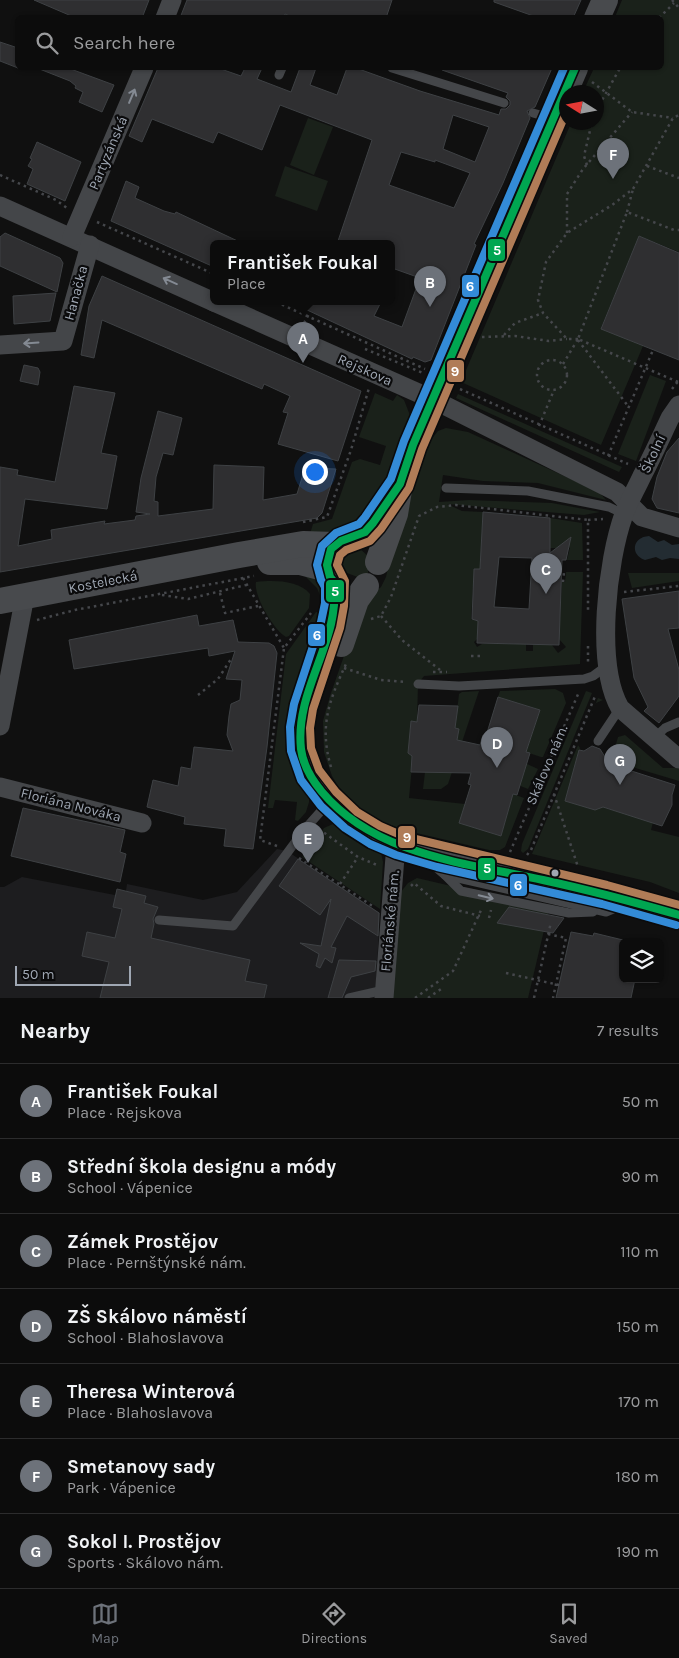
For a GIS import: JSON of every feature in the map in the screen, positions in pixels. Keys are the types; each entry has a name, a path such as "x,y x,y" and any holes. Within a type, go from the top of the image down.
{"main road":[{"path":"598,15 604,0"},
{"path":"327,796 317,750 316,728 320,709 350,617 356,600 374,578 395,514 400,484 413,445 434,400 543,116 581,73"},
{"path":"400,484 380,510 373,523 338,559 334,609 304,705 300,730 304,766 311,779 362,827 406,848 679,915"},
{"name":"Kostelecká","path":"15,606 239,555 303,544 338,559 350,590 366,586"},
{"path":"338,559 369,544 376,554 378,562"}],"street":[{"path":"166,15 172,0"},
{"name":"Partyzánská","path":"72,237 143,70"},
{"name":"Rejskova","path":"0,206 210,300"},
{"name":"Hanačka","path":"0,345 63,341 90,245"},
{"name":"Rejskova","path":"221,305 434,400 617,492 619,511 679,528"},
{"name":"Školní","path":"608,665 610,577 619,511 679,405"},
{"path":"0,726 15,606"},
{"path":"608,665 610,686 620,708 679,759"},
{"name":"Floriána Nováka","path":"0,787 142,823"},
{"name":"Floriánské nám.","path":"384,994 406,848"}],"lane":[{"path":"398,70 504,103"},
{"path":"446,488 528,491 609,507 619,511"},
{"path":"418,684 485,689 584,679 593,676 608,665"},
{"path":"598,741 620,708"},
{"path":"654,738 665,728 679,722"},
{"path":"159,920 233,926 305,829 327,796"},
{"path":"406,848 445,875 461,890 489,897 568,913 606,912 630,902"},
{"path":"445,875 606,912"},
{"path":"349,998 350,996 384,994"}],"path":[{"path":"662,15 673,2 679,8"},
{"path":"604,95 619,70"},
{"path":"581,73 632,112 673,118 679,115"},
{"path":"566,232 567,194 587,165 632,112"},
{"path":"562,364 578,339 627,212 633,189 673,118"},
{"path":"587,165 584,156 590,130"},
{"path":"647,166 679,178"},
{"path":"0,175 56,200 60,205 210,272"},
{"path":"567,339 543,313 538,300 546,262 566,232 612,205 633,189"},
{"path":"627,212 679,230"},
{"path":"283,305 431,371"},
{"path":"304,323 310,312"},
{"path":"504,336 515,323 543,313"},
{"path":"477,336 487,338 504,336 549,341 578,339 678,382"},
{"path":"578,339 628,406"},
{"path":"608,456 653,350"},
{"path":"539,426 554,390 562,386 567,378 562,364 558,361 548,360 540,366 536,375 540,385 554,390"},
{"path":"327,517 351,450 374,374"},
{"path":"456,387 539,426 633,466"},
{"path":"582,518 602,520 619,511"},
{"path":"588,520 588,616"},
{"path":"564,572 564,582"},
{"path":"15,606 41,620 75,610 244,578 246,585 284,648"},
{"path":"158,594 188,599 246,585"},
{"path":"621,585 620,593 679,586"},
{"path":"220,592 225,613 258,606"},
{"path":"381,616 402,640 441,670"},
{"name":"Skálovo nám.","path":"510,852 584,679 588,666 588,644"},
{"path":"470,656 480,656"},
{"path":"198,696 218,679 231,659"},
{"path":"522,860 531,850 596,693"},
{"path":"554,794 579,871"},
{"path":"315,834 324,832 358,857 384,868"},
{"path":"340,884 358,857"},
{"path":"414,883 441,906 479,916"},
{"path":"415,998 453,970 460,960 489,897"},
{"path":"489,918 493,906"},
{"path":"534,998 552,922"},
{"path":"548,934 566,938 558,984 553,998"},
{"path":"506,973 558,984"},
{"path":"428,998 444,987"}],"shaded area":[{"path":"622,0 679,0 679,252 639,236 601,328 643,346 601,445 461,382 568,130 604,130 604,85 586,85 593,70 664,70 664,15 616,15"},
{"path":"308,118 333,127 314,175 290,165"},
{"path":"285,166 328,181 317,211 275,196"},
{"path":"650,375 666,381 636,461 618,454"},
{"path":"375,393 393,401 397,395 404,400 411,418 372,515 335,533 309,537 313,524 332,519 352,462 360,459 380,465 386,446 359,437"},
{"path":"458,394 622,467 619,472 456,398"},
{"path":"446,428 468,432 599,492 606,500 538,483 483,481 443,475 439,502 469,500 552,503 600,512 584,515 447,504 462,511 483,512 480,569 474,569 471,619 478,621 477,639 474,642 477,647 482,644 526,644 526,651 533,651 533,645 552,645 558,653 566,647 559,639 562,582 565,582 566,572 583,572 580,664 424,676 418,684 417,722 411,721 408,752 413,756 409,798 465,804 460,823 501,836 513,794 524,798 505,847 500,850 489,850 408,831 374,819 354,804 338,786 332,776 324,752 323,721 354,627 372,595 381,587 386,577 398,522 430,441 438,431"},
{"path":"550,518 582,523 583,560 567,560 570,548 564,542 557,548 550,548"},
{"path":"649,536 658,542 664,540 672,545 679,544 679,559 670,558 662,560 656,557 645,560 640,558 635,550 636,543 639,539"},
{"path":"359,548 369,557 368,573 363,579 347,573 339,574 337,558 345,549"},
{"path":"628,573 679,573 679,581 632,588"},
{"path":"305,576 320,579 324,587 323,603 317,588"},
{"path":"256,582 285,582 299,586 310,594 309,608 289,636 286,637 276,628 265,612 258,595"},
{"path":"316,612 328,615 313,664 309,802 306,812 298,821 295,820 297,802 275,800 273,808 268,808 286,654"},
{"path":"555,689 563,693 566,703 543,757 541,757 526,752 540,710 498,697 500,691"},
{"path":"479,691 448,784 441,789 423,789 425,772 450,773 459,729 455,728 459,694 462,692"},
{"path":"586,691 592,693 528,849 523,853 521,851 522,844"},
{"path":"598,698 603,700 596,703 587,724"},
{"path":"625,735 663,768 679,768 679,781 622,764 613,755 618,737"},
{"path":"578,745 580,748 565,801 595,810 602,807 653,822 651,830 679,837 679,893 650,882 532,854"},
{"path":"525,763 538,769 528,789 518,785"},
{"path":"333,824 344,827 381,853 383,862 380,909 302,857 324,828"},
{"path":"277,849 287,851 380,913 375,998 0,998 0,887 4,887 22,877 125,897 127,884 203,900 237,892"},
{"path":"417,878 549,909 528,998 392,998 400,893 408,883"}],"building":[{"path":"34,0 149,0 143,15 69,15"},
{"path":"187,0 392,0 387,15 181,15"},
{"path":"494,0 581,0 574,15 531,15 494,2"},
{"path":"0,42 15,47 15,67 0,61"},
{"path":"42,70 73,70 114,85 102,112 79,102 83,92 75,88 76,86 70,81"},
{"path":"157,70 224,70 241,76 244,70 261,70 257,79 291,92 299,70 315,70 310,85 337,95 346,70 362,70 420,91 499,115 501,109 506,109 510,105 510,101 506,97 508,93 442,70 551,70 535,107 527,111 530,118 503,183 474,244 476,245 431,360 425,362 413,357 412,359 296,305 380,305 374,316 402,327 420,278 395,269 395,240 338,240 372,140 280,105 262,150 218,132 213,143 152,119 142,142 129,136","holes":["453,115 489,127 475,162 443,149","401,152 435,162 435,160 470,173 454,208 389,185"]},
{"path":"37,142 81,162 65,201 27,184 33,169 28,166"},
{"path":"126,181 139,187 135,198 164,211 175,214 176,212 236,240 210,240 210,265 111,221"},
{"path":"5,233 60,258 63,263 57,292 0,266 0,237"},
{"path":"639,236 679,253 679,360 601,329"},
{"path":"102,276 361,391 338,461 278,444 288,413 283,412 290,396 264,384 262,389 102,320 94,358 81,355 89,306"},
{"path":"56,293 50,321 14,324 13,296"},
{"path":"24,365 38,368 40,372 38,385 20,381"},
{"path":"74,386 115,393 101,453 117,456 107,509 25,499 18,546 52,539 51,530 105,521 104,524 135,520 136,516 150,514 136,512 141,478 158,411 182,418 173,455 163,453 156,477 154,501 158,502 158,516 213,509 214,465 264,467 263,500 297,494 305,468 336,469 322,513 317,518 0,572 0,467 18,470 17,475 55,482"},
{"path":"679,438 679,513 657,508 652,499 657,477 667,452"},
{"path":"483,512 550,518 550,553 571,537 566,560 562,560 559,645 477,643 478,621 472,619 474,569 480,569","holes":["499,557 532,558 529,609 494,607"]},
{"path":"679,591 679,628 668,629 679,670 679,696 659,723 644,711 648,707 634,678 622,599"},
{"path":"197,615 199,626 233,620 238,642 269,643 274,646 277,653 253,849 224,846 226,829 184,824 185,817 147,807 153,780 178,786 181,767 191,769 194,747 233,751 227,735 229,716 231,704 240,700 242,680 226,679 235,651 209,656 208,648 74,669 69,640"},
{"path":"498,697 540,710 526,752 530,753 517,795 513,794 501,836 459,823 471,785 468,784 471,773 411,772 412,756 408,753 411,721 417,722 419,705 458,706 455,728 459,729 457,740 480,745 483,735 486,736"},
{"path":"592,746 600,749 605,757 612,760 616,766 675,785 672,805 662,826 603,807 595,810 565,801 579,750 584,751"},
{"path":"23,808 125,830 120,852 126,854 120,882 11,856"},
{"path":"298,859 379,913 378,936 347,916 331,947 336,948 332,963 325,958 320,968 316,966 319,954 300,943 321,946 331,899 320,915 279,886"},
{"path":"117,889 146,896 144,903 158,907 153,919 154,924 151,938 250,960 245,981 267,985 264,998 100,998 109,962 82,956 87,932 115,938 122,909 113,907"},
{"path":"509,907 564,918 553,933 497,923"},
{"path":"571,932 593,936 594,933 619,939 619,983 634,983 631,998 556,998"},
{"path":"339,960 376,961 375,971 351,977 342,998 328,998"}],"transit line":[{"name":"6","path":"563,70 404,441 391,479 359,524 336,533 322,546 317,565 325,587 325,603 321,622 294,704 290,727 291,751 301,780 321,806 345,828 370,844 396,855 437,867 602,904 676,925"},
{"name":"5","path":"574,70 413,445 400,484 365,532 341,541 331,549 327,565 330,577 335,583 333,614 327,640 310,685 302,716 300,732 301,749 308,772 322,792 344,813 369,830 396,843 424,854 454,862 577,888 679,915"},
{"name":"9","path":"559,129 422,449 409,488 381,529 370,541 346,550 340,555 337,565 345,581 344,606 340,628 313,709 310,728 311,748 319,770 336,792 357,812 380,826 403,836 607,885 679,905"}],"place":[{"name":"Smetanovy sady","path":"613,179"},
{"name":"Střední škola designu a módy","path":"430,307"},
{"name":"František Foukal","path":"303,363"},
{"name":"Zámek Prostějov","path":"546,594"},
{"name":"ZŠ Skálovo náměstí","path":"497,768"},
{"name":"Sokol I. Prostějov","path":"620,785"},
{"name":"Theresa Winterová","path":"308,863"}]}
